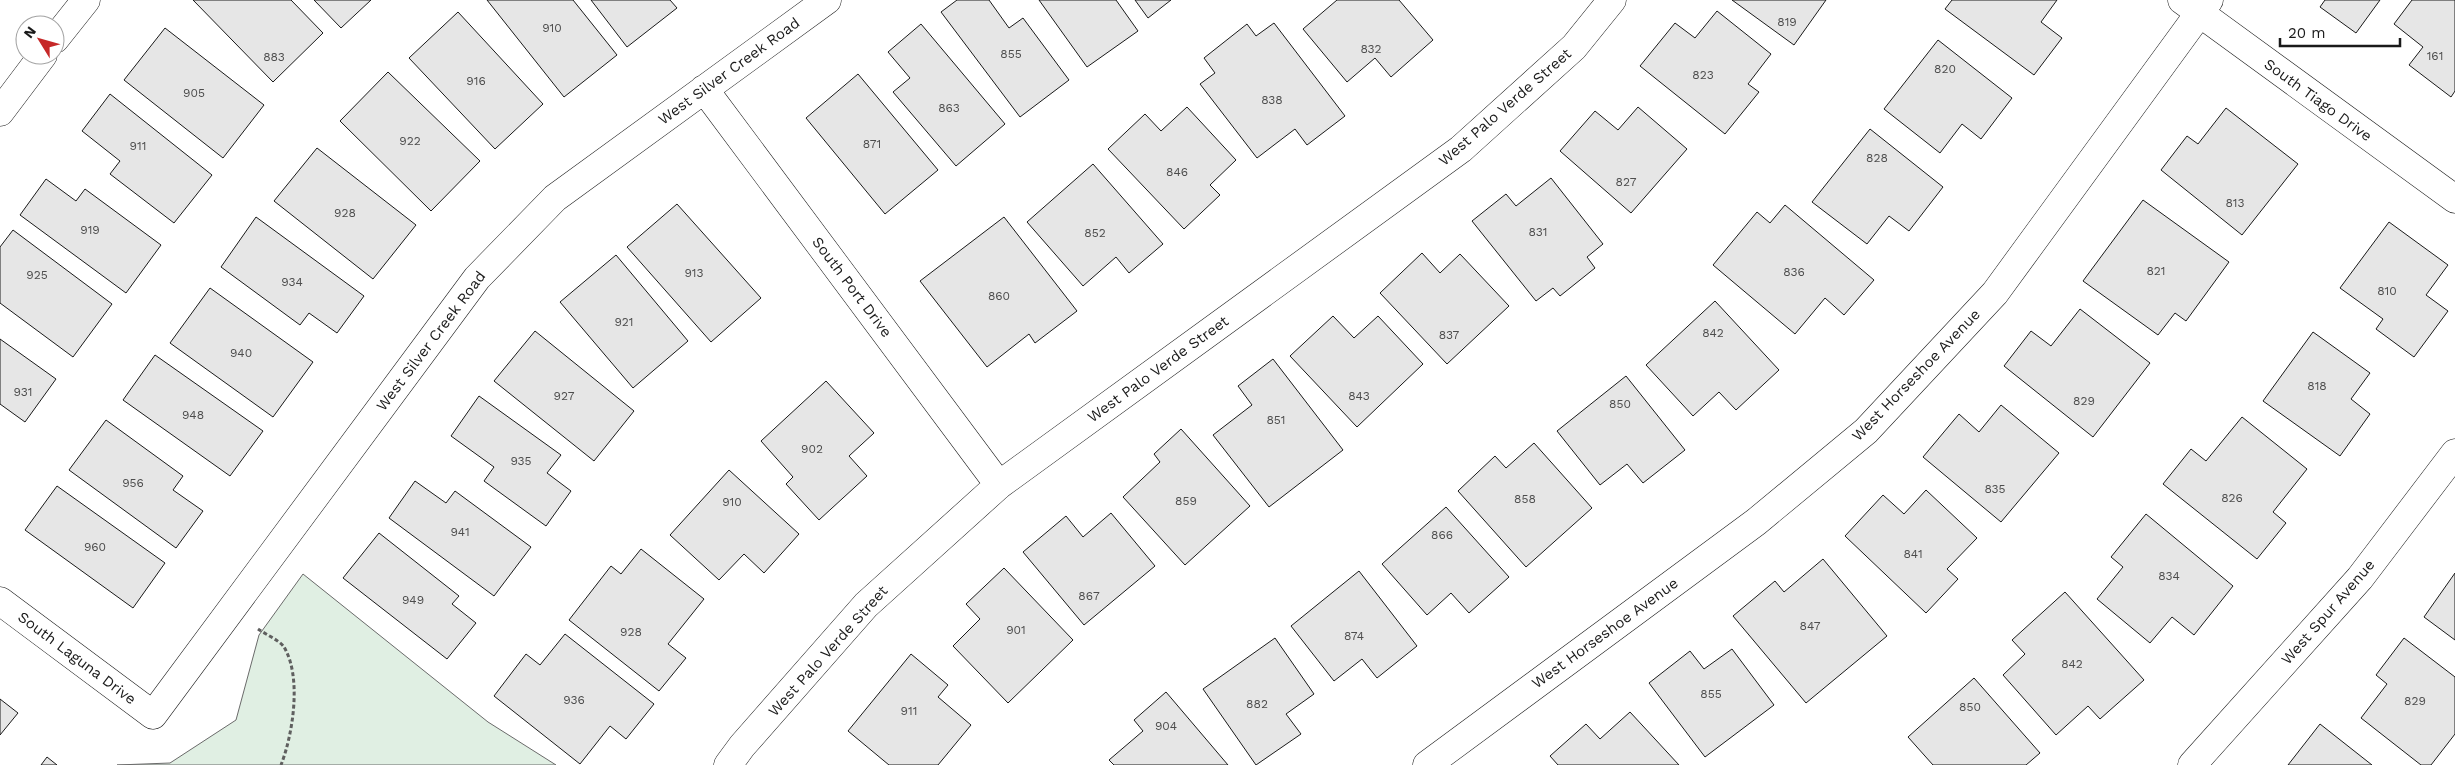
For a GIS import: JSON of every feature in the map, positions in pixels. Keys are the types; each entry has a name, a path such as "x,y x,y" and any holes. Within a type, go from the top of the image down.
{"street":[{"path":"65,26 86,0"},
{"name":"West Silver Creek Road","path":"153,715 477,278 555,198 827,0"},
{"name":"West Palo Verde Street","path":"728,765 742,746 866,605 999,484 1460,150 1574,47 1612,0"},
{"name":"South Tiago Drive","path":"2197,4 2455,199"},
{"name":"West Horseshoe Avenue","path":"1427,765 1756,522 1866,431 1995,292 2197,4"},
{"path":"0,112 35,65"},
{"name":"South Port Drive","path":"704,90 999,484"},
{"name":"West Spur Avenue","path":"2192,765 2360,578 2455,453"},
{"name":"South Laguna Drive","path":"0,601 153,715"}],"path":[{"path":"232,610 283,646 296,686 288,748 281,765"}],"green space":[{"path":"303,574 488,722 556,765 117,765 170,763 236,720 259,635"}],"building":[{"path":"193,0 291,0 323,33 273,82"},
{"path":"314,0 371,0 341,28"},
{"path":"487,0 573,0 617,55 564,97"},
{"path":"591,0 670,0 677,8 627,47"},
{"path":"957,0 989,0 1009,28 1023,18 1069,80 1020,117 941,12"},
{"path":"1039,0 1116,0 1138,31 1087,67"},
{"path":"1135,0 1171,0 1148,18"},
{"path":"1337,0 1399,0 1433,40 1391,77 1375,58 1347,82 1303,29"},
{"path":"1732,0 1826,0 1794,45"},
{"path":"1952,0 2057,0 2041,22 2062,38 2034,75 1945,9"},
{"path":"2325,0 2380,0 2356,33 2320,7"},
{"path":"2412,0 2455,0 2455,91 2451,97 2409,65 2423,47 2394,24"},
{"path":"1717,11 1771,54 1748,84 1759,92 1725,134 1640,66 1675,23 1695,38"},
{"path":"458,12 543,104 495,149 409,58"},
{"path":"1274,23 1345,116 1307,145 1295,129 1257,158 1200,84 1215,73 1204,58 1247,24 1256,36"},
{"path":"921,24 1005,124 956,166 893,92 910,78 888,52"},
{"path":"165,28 264,105 223,158 124,80"},
{"path":"1938,40 2012,98 1981,139 1962,124 1940,153 1884,109"},
{"path":"388,72 480,161 431,211 340,121"},
{"path":"858,74 938,170 885,214 806,118"},
{"path":"110,94 212,175 174,223 110,174 120,161 82,131"},
{"path":"1187,107 1236,160 1210,185 1220,195 1184,229 1108,149 1145,114 1161,131"},
{"path":"1638,107 1687,149 1631,213 1560,151 1595,111 1618,130"},
{"path":"2226,108 2298,164 2242,235 2161,170 2187,136 2198,144"},
{"path":"1870,129 1943,187 1909,231 1889,216 1867,244 1812,202"},
{"path":"317,148 416,225 373,279 274,201"},
{"path":"1093,164 1163,244 1129,273 1116,257 1083,286 1027,222"},
{"path":"1551,178 1603,244 1587,257 1595,268 1560,296 1553,288 1536,301 1472,221 1506,194 1516,206"},
{"path":"46,179 76,201 85,189 161,245 126,293 20,215"},
{"path":"2143,200 2229,262 2186,321 2175,313 2158,335 2083,281"},
{"path":"677,204 761,298 711,342 627,247"},
{"path":"1785,205 1874,280 1844,315 1825,298 1795,334 1713,265 1757,212 1770,223"},
{"path":"256,217 364,296 337,333 309,313 300,325 221,267"},
{"path":"1004,217 1077,311 1035,343 1029,334 987,367 920,281"},
{"path":"2389,222 2448,265 2426,295 2448,311 2414,357 2376,329 2383,319 2340,288"},
{"path":"13,230 112,304 73,357 0,303 0,247"},
{"path":"1422,253 1440,273 1460,254 1509,306 1447,364 1380,293"},
{"path":"616,255 688,341 633,388 560,302"},
{"path":"210,288 313,362 273,417 170,343"},
{"path":"1715,301 1779,370 1736,410 1719,392 1693,416 1646,365"},
{"path":"2080,309 2150,363 2093,437 2004,366 2031,331 2051,346"},
{"path":"1333,316 1354,338 1378,316 1423,364 1357,427 1290,356"},
{"path":"535,331 634,411 594,461 494,381"},
{"path":"2313,332 2370,373 2351,399 2370,414 2340,456 2263,401"},
{"path":"0,339 56,379 25,422 0,404"},
{"path":"155,355 263,431 230,476 123,400"},
{"path":"1273,359 1343,450 1269,507 1213,435 1252,405 1238,386"},
{"path":"1626,376 1685,450 1643,483 1627,464 1600,485 1557,431"},
{"path":"826,381 874,433 849,456 867,476 819,520 786,484 793,477 761,441"},
{"path":"479,396 561,455 547,473 571,491 546,526 484,481 494,467 451,436"},
{"path":"2001,405 2059,453 2001,522 1923,457 1959,414 1979,432"},
{"path":"2242,417 2307,469 2273,512 2286,523 2257,559 2163,484 2191,449 2206,461"},
{"path":"106,420 183,476 173,490 203,511 176,548 69,470"},
{"path":"1181,429 1250,506 1185,565 1123,497 1160,462 1154,454"},
{"path":"1534,443 1592,508 1526,567 1458,491 1495,456 1506,468"},
{"path":"729,470 799,534 764,573 744,554 719,580 670,535"},
{"path":"415,481 446,503 455,491 531,547 494,596 389,518"},
{"path":"57,486 165,563 133,608 25,530"},
{"path":"1926,490 1977,538 1947,569 1958,579 1926,613 1845,536 1883,495 1904,514"},
{"path":"1446,507 1509,577 1469,613 1451,593 1427,615 1382,564"},
{"path":"1111,513 1155,566 1084,625 1023,552 1066,516 1083,537"},
{"path":"2146,514 2233,586 2194,635 2172,617 2150,643 2097,599 2123,567 2111,557"},
{"path":"379,533 459,596 452,604 476,623 447,659 343,578"},
{"path":"641,549 704,599 668,644 686,658 659,691 569,620 611,566 621,574"},
{"path":"1823,559 1887,636 1806,703 1733,616 1775,581 1784,592"},
{"path":"1004,568 1073,640 1008,703 953,646 980,619 966,604"},
{"path":"1359,571 1417,646 1377,678 1362,659 1334,681 1291,626"},
{"path":"2455,573 2455,640 2424,617"},
{"path":"2065,592 2144,680 2100,719 2088,706 2056,735 2003,675 2025,654 2012,640"},
{"path":"565,634 654,704 626,739 610,726 580,764 494,696 526,654 540,665"},
{"path":"1275,638 1314,694 1286,714 1301,734 1256,765 1203,689"},
{"path":"2404,638 2455,677 2455,734 2431,765 2421,765 2361,718 2387,684 2376,675"},
{"path":"1732,649 1774,705 1705,757 1649,683 1690,651 1704,669"},
{"path":"911,654 948,685 938,697 971,725 938,765 889,765 848,731"},
{"path":"1974,678 2040,753 2026,765 1933,765 1908,737"},
{"path":"1166,692 1228,765 1114,765 1109,760 1143,731 1134,720"},
{"path":"0,699 18,713 0,735"},
{"path":"1630,712 1679,765 1558,765 1550,756 1586,724 1600,739"},
{"path":"2320,724 2372,765 2288,765"},
{"path":"47,757 57,765 41,765"}]}
